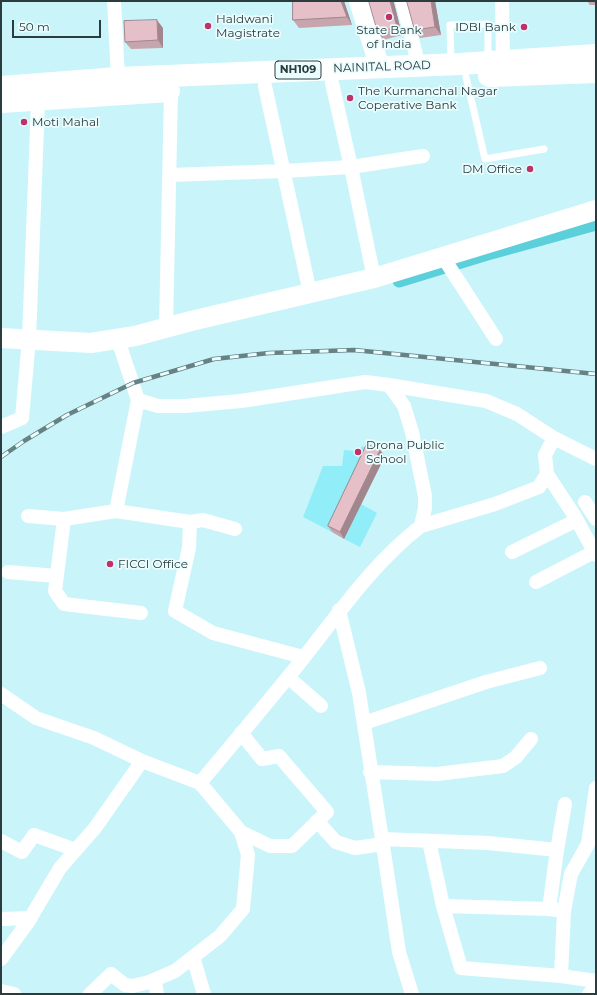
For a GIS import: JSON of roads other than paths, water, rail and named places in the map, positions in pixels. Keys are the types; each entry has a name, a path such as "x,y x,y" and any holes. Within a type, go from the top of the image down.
{"highway":[{"name":"NAINITAL ROAD","path":"1,102 38,100 118,86 171,91 263,79 380,68 419,66 458,71 495,61 596,55"},
{"name":"NAINITAL ROAD","path":"1,87 118,86 263,79 332,83 458,71 596,72"}],"street":[{"path":"114,1 118,86"},
{"path":"359,1 380,68"},
{"path":"402,1 419,66"},
{"path":"495,61 502,1"},
{"path":"263,79 310,293"},
{"path":"332,83 374,278"},
{"path":"166,328 171,91"},
{"path":"1,428 22,418 29,339 38,100"},
{"path":"169,175 284,172 351,167 423,156"},
{"path":"1,338 91,343 118,340 374,278 596,210"},
{"path":"443,257 496,339"},
{"path":"116,510 138,400 118,340"},
{"path":"138,400 158,406 185,406 241,401 364,382 389,385 486,401 517,414 554,438 596,459"},
{"path":"389,385 404,406 412,432 425,496 425,508 421,526"},
{"path":"536,582 595,554 577,520 547,474 545,455 554,438"},
{"path":"200,783 288,677 339,610 400,542 421,526 495,504 539,488 547,474"},
{"path":"585,502 596,519"},
{"path":"28,516 64,519 116,510 190,522 203,520 235,529"},
{"path":"64,519 55,591 64,604 141,613"},
{"path":"512,552 577,520"},
{"path":"190,522 189,548 175,610 213,633 303,657"},
{"path":"8,572 57,576"},
{"path":"339,610 364,723 370,772 399,952 412,994"},
{"path":"364,723 486,682 540,668"},
{"path":"288,677 321,706"},
{"path":"1,694 36,718 94,738 142,760 200,783 241,832 248,855 243,909 220,936 175,971 155,980 133,986 125,985 112,974 90,994"},
{"path":"241,733 262,759 279,756 327,812 292,846 270,846 241,832"},
{"path":"370,772 437,774 503,766 516,757 531,739"},
{"path":"1,959 31,918 60,868 94,828 142,760"},
{"path":"561,976 564,911 571,874 588,844 596,788"},
{"path":"548,909 566,804"},
{"path":"317,822 336,842 355,848 382,842 429,841 488,843 557,850"},
{"path":"1,841 22,852 34,835 76,850"},
{"path":"429,841 443,906 461,968 561,976 596,981"},
{"path":"443,906 548,909 564,911"},
{"path":"1,919 31,918"},
{"path":"193,957 204,994"},
{"path":"155,980 157,994"},
{"path":"588,994 596,986"},
{"path":"1,991 14,994"}],"lane":[{"path":"495,61 488,24 450,25 458,71 485,159 544,149"}],"waterway":[{"path":"399,281 484,255 596,224"}],"railway":[{"path":"1,457 67,415 133,383 214,359 269,353 354,350 596,374"}],"place":[{"name":"State Bank of India","path":"389,17"},
{"name":"Haldwani Magistrate","path":"208,26"},
{"name":"IDBI Bank","path":"524,27"},
{"name":"The Kurmanchal Nagar Coperative Bank","path":"350,98"},
{"name":"Moti Mahal","path":"24,122"},
{"name":"DM Office","path":"530,169"},
{"name":"Drona Public School","path":"358,452"},
{"name":"FICCI Office","path":"110,564"}]}
